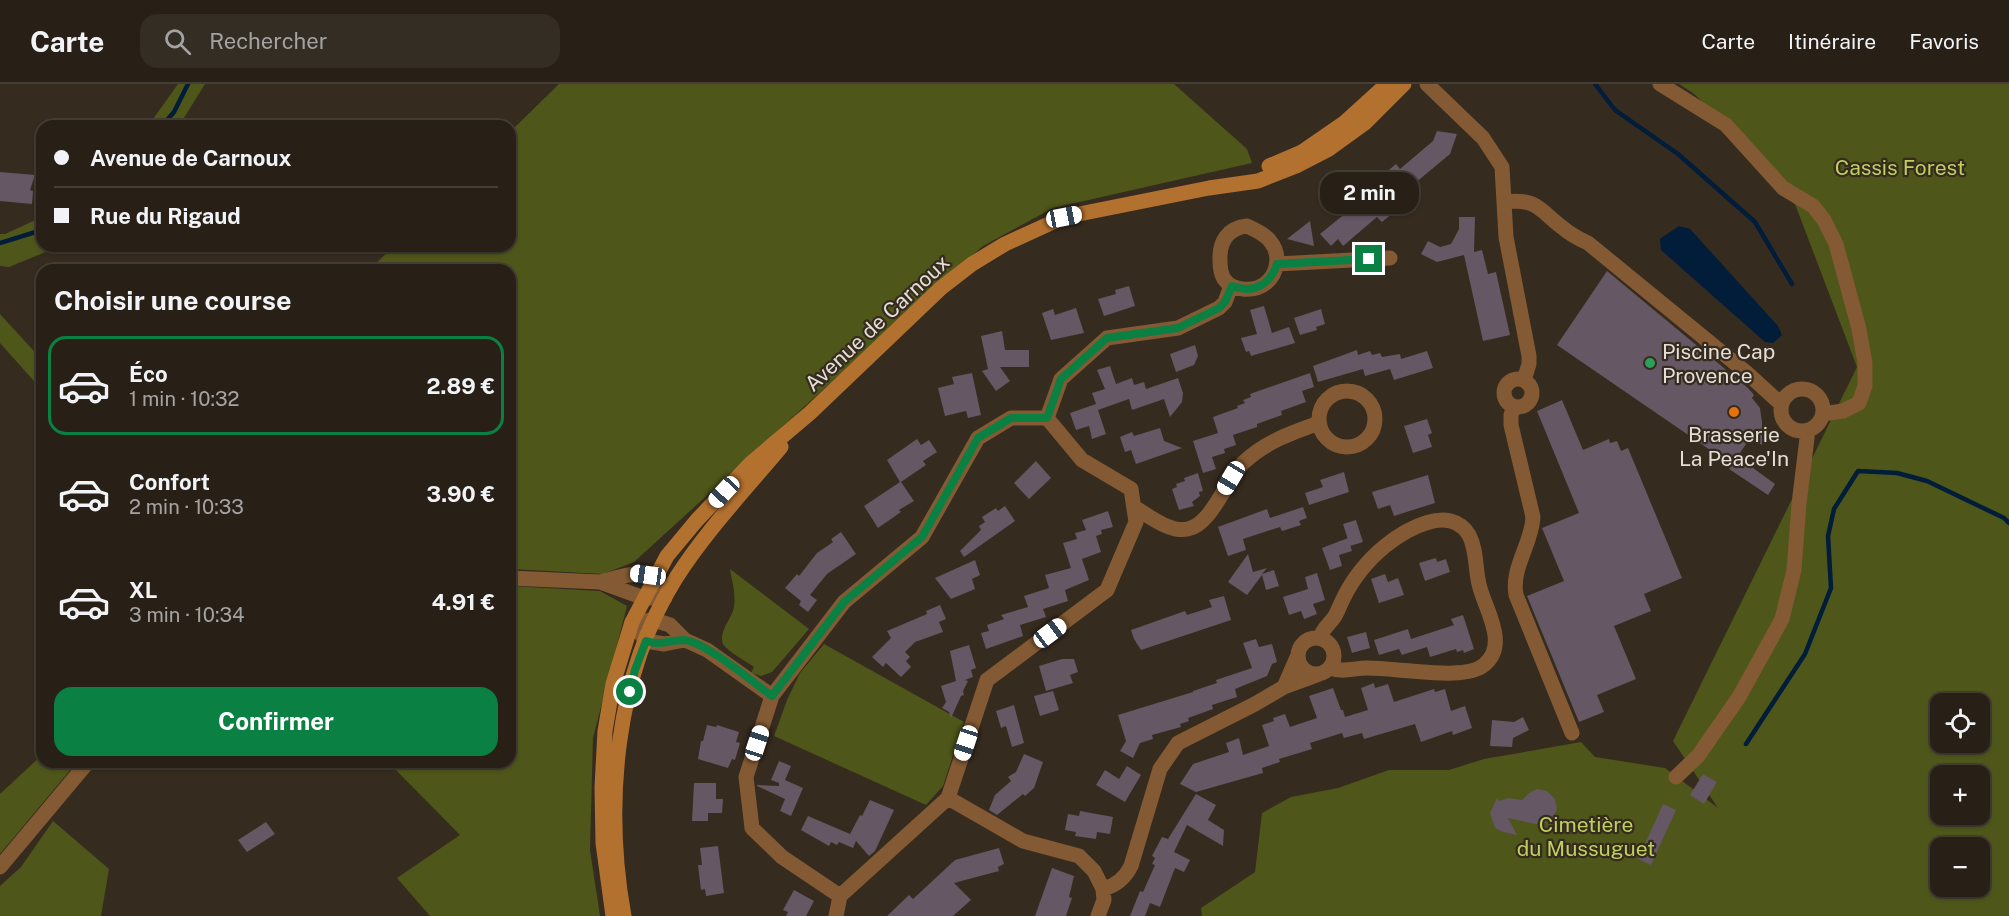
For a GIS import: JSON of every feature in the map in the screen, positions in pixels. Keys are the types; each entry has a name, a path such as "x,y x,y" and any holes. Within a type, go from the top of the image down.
{"main road":[{"name":"Avenue de Carnoux","path":"1209,188 1302,152 1344,123 1387,84"},
{"name":"Avenue de Carnoux","path":"613,916 603,843 602,787 605,731 614,684 632,622 668,556 751,463 810,413 941,288 972,264 1005,244 1064,217 1209,188 1258,181 1296,166 1329,149 1365,123 1404,84"},
{"name":"Avenue de Carnoux","path":"624,916 615,849 614,812 616,777 625,714 635,670 654,620 677,578 724,515 810,413"}],"street":[{"path":"1426,84 1483,138 1498,160 1504,175 1505,226 1529,356 1524,380 1510,381 1504,388 1504,397 1514,407 1511,425 1533,517 1533,526 1516,572 1514,584 1516,595 1572,733"},
{"path":"1660,84 1726,125 1783,188 1813,206 1824,220 1836,244 1859,329 1865,386 1859,403 1843,411 1823,414"},
{"path":"1504,202 1530,202 1537,205 1562,228 1588,243 1747,373 1781,404"},
{"path":"1247,226 1271,242 1276,253 1277,264 1273,276 1264,285 1241,290 1224,279 1220,270 1221,243 1227,233 1236,227 1247,226"},
{"path":"1277,264 1390,258"},
{"path":"1047,418 1061,379 1107,338 1178,328 1219,308 1225,302 1232,286"},
{"path":"1796,389 1807,389 1817,394 1823,403 1823,414 1818,424 1808,430 1799,431 1784,422 1781,404 1787,395 1796,389"},
{"path":"840,896 782,857 752,828 746,777 772,696 844,602 922,537 978,438 1011,418 1047,418"},
{"path":"836,916 840,896 948,798 987,680 1107,590 1135,514 1131,489 1082,460 1047,418"},
{"path":"1135,514 1176,529 1188,529 1197,525 1204,520 1241,465 1258,450 1280,436 1319,423"},
{"path":"1676,777 1698,756 1739,697 1782,619 1794,570 1798,504 1808,430"},
{"path":"1298,655 1305,672 1369,668 1443,673 1474,670 1483,666 1493,653 1495,630 1478,582 1470,536 1464,528 1453,523 1426,521 1391,541 1370,559 1356,576 1335,616 1321,633 1320,638"},
{"path":"516,578 600,582 636,573 648,575 654,579 663,590 665,598 644,598 600,582"},
{"path":"685,640 664,644 646,641 632,622 644,619 670,625 685,640 707,650 772,696"},
{"path":"1103,889 1117,883 1131,866 1160,769 1178,743 1284,687 1324,671 1335,660 1330,644 1320,638 1303,643 1284,687"},
{"path":"0,867 83,768"},
{"path":"948,798 1023,841 1079,855 1094,871 1103,889 1104,900 1098,916"}],"green space":[{"path":"178,84 205,84 183,120 152,120"},
{"path":"559,84 1174,84 1247,149 1252,163 1053,208 983,246 634,562 603,574 516,569 516,264 375,264 388,252 516,252 516,126"},
{"path":"1679,84 2009,84 2009,916 1202,916 1201,908 1255,872 1262,813 1291,797 1338,788 1389,770 1449,770 1484,759 1581,742 1595,757 1665,768 1718,808 1673,741 1857,367 1787,183 1693,93"},
{"path":"36,220 36,252 45,252 9,267 0,266 0,234 5,234"},
{"path":"0,314 36,353 36,383 0,343"},
{"path":"730,569 809,629 772,672 761,676 751,673 754,667 723,644 722,634 733,612 734,602"},
{"path":"516,586 600,591 627,606 593,738 590,850 600,916 430,916 397,878 460,835 394,768 516,768"},
{"path":"824,644 964,722 943,786 926,805 774,736 800,673"},
{"path":"36,761 36,768 72,768 0,854 0,794"},
{"path":"53,821 109,869 101,916 0,916 0,886 21,867"}],"water":[{"path":"1679,226 1690,229 1778,326 1782,335 1773,343 1765,342 1661,250 1660,239"}],"building":[{"path":"1437,131 1457,134 1450,154 1414,184 1415,191 1409,200 1382,222 1377,217 1343,246 1338,239 1331,246 1320,234 1363,199 1359,195 1396,164 1400,169 1433,141"},
{"path":"0,172 35,175 30,190 33,191 32,204 0,201"},
{"path":"1459,217 1475,217 1474,252 1482,250 1488,274 1496,272 1510,335 1483,341 1464,255 1437,262 1421,254 1428,241 1440,247 1451,244 1459,229"},
{"path":"1310,221 1314,246 1287,239"},
{"name":"Piscine Cap Provence","path":"1607,271 1748,388 1760,408 1762,445 1750,438 1732,465 1557,345"},
{"path":"1129,286 1135,306 1104,316 1098,299 1116,294 1115,290"},
{"path":"1264,306 1272,333 1289,327 1295,343 1251,356 1249,351 1246,352 1241,338 1257,334 1250,310"},
{"path":"1076,308 1084,333 1051,340 1042,313 1053,309 1055,315"},
{"path":"1321,309 1325,324 1316,327 1317,330 1300,335 1294,318"},
{"path":"1002,331 1005,350 1029,350 1029,367 1000,367 1010,381 996,391 982,371 988,369 981,336"},
{"path":"1195,345 1198,356 1194,365 1176,372 1170,354"},
{"path":"1357,350 1358,355 1370,351 1372,355 1380,353 1382,357 1400,354 1401,359 1427,351 1433,368 1394,380 1390,369 1365,376 1363,369 1318,382 1313,366"},
{"path":"1110,366 1116,384 1132,378 1134,385 1144,382 1146,389 1178,378 1183,393 1182,402 1170,417 1164,399 1132,410 1129,399 1098,410 1106,434 1092,439 1089,426 1076,430 1070,413 1096,404 1092,393 1105,389 1097,370"},
{"path":"972,373 981,415 968,418 966,411 945,416 938,388 954,384 952,377"},
{"path":"1310,373 1314,387 1302,391 1306,402 1281,411 1282,415 1257,424 1257,427 1233,435 1236,445 1224,449 1225,453 1212,457 1216,469 1203,473 1193,441 1218,433 1213,417 1238,408 1237,406 1245,403 1243,400 1251,397 1250,394"},
{"path":"1562,400 1583,450 1609,439 1610,443 1617,441 1621,451 1628,448 1682,578 1644,594 1651,611 1614,626 1636,679 1597,695 1604,712 1579,722 1527,596 1564,581 1542,528 1579,513 1537,411"},
{"path":"1427,419 1432,433 1428,435 1432,447 1413,453 1404,426"},
{"path":"1160,428 1164,441 1182,448 1136,464 1131,450 1125,452 1120,437 1132,432 1134,436"},
{"path":"917,439 921,445 929,440 937,452 923,461 926,465 901,482 914,501 899,510 901,512 878,528 864,506 900,482 887,460"},
{"path":"1738,457 1775,484 1768,495 1729,469"},
{"path":"1036,461 1051,478 1029,499 1014,483"},
{"path":"1344,472 1349,492 1309,505 1305,493 1323,487 1320,480"},
{"path":"1198,473 1203,491 1199,492 1200,496 1192,502 1194,506 1179,510 1172,489 1177,487 1176,484 1185,481 1184,478"},
{"path":"1428,475 1435,503 1394,516 1390,505 1378,509 1372,492"},
{"path":"1005,506 1015,521 964,557 960,551 981,530 979,526 985,522 982,517 996,508 998,511"},
{"path":"1303,507 1307,518 1299,521 1301,525 1282,531 1280,527 1243,539 1246,550 1228,556 1218,527 1267,509 1270,518"},
{"path":"1108,511 1113,527 1101,530 1102,534 1096,536 1101,552 1082,559 1089,580 1065,590 1068,601 1043,609 1046,617 1020,625 1023,636 986,649 981,633 989,631 987,625 1004,619 1001,615 1028,607 1024,596 1049,588 1045,575 1071,568 1063,543 1077,539 1075,533 1086,530 1082,520"},
{"path":"1356,520 1363,542 1350,546 1343,524"},
{"path":"841,532 856,554 827,574 810,595 817,600 808,612 799,605 801,601 785,588 797,574 799,576 817,553 833,542 831,539"},
{"path":"1348,538 1352,551 1339,555 1342,566 1330,570 1322,548"},
{"path":"1248,554 1253,572 1267,568 1262,574 1274,570 1279,586 1266,590 1262,575 1247,595 1228,582"},
{"path":"1436,558 1437,562 1446,559 1450,572 1425,581 1419,563"},
{"path":"975,560 980,575 972,579 975,589 951,599 935,578"},
{"path":"1317,573 1325,600 1313,604 1317,614 1304,619 1301,611 1289,615 1283,597 1308,589 1305,577"},
{"path":"1385,574 1388,582 1398,578 1404,595 1379,603 1371,579"},
{"path":"1224,596 1231,620 1141,650 1134,639 1131,630 1185,611 1187,615 1212,607 1209,600"},
{"path":"940,605 946,619 939,622 943,632 915,642 905,652 910,657 906,661 911,667 901,677 886,663 883,667 872,657 891,638 887,631 927,614 926,611"},
{"path":"1463,615 1474,649 1464,653 1463,650 1457,652 1456,649 1430,657 1427,647 1402,655 1399,649 1379,655 1374,640 1408,629 1411,639 1454,625 1451,619"},
{"path":"1366,632 1370,648 1352,653 1347,637"},
{"path":"1256,639 1259,647 1272,644 1277,662 1272,664 1267,676 1235,689 1237,697 1212,705 1213,709 1188,718 1189,721 1180,724 1181,727 1152,735 1153,739 1140,743 1133,758 1120,751 1126,741 1118,715 1193,692 1217,683 1216,680 1252,668 1243,643"},
{"path":"969,645 976,668 971,670 973,677 965,680 968,681 963,691 964,695 961,696 951,718 949,712 942,708 946,702 941,686 956,681 950,651"},
{"path":"1062,659 1074,659 1078,672 1070,675 1073,683 1046,691 1039,666"},
{"path":"1374,683 1375,688 1388,684 1394,702 1434,689 1435,692 1445,689 1451,711 1465,706 1472,728 1453,735 1452,731 1421,742 1415,724 1364,739 1362,733 1344,738 1342,733 1310,743 1312,749 1279,759 1280,762 1262,768 1263,773 1196,792 1180,784 1193,764 1229,752 1226,743 1239,738 1243,755 1269,746 1262,725 1274,721 1273,718 1285,714 1290,727 1317,718 1309,696 1333,688 1345,717 1368,710 1361,688"},
{"path":"1053,691 1059,710 1040,716 1034,696"},
{"path":"1014,705 1024,743 1012,747 1006,726 1001,728 996,711"},
{"path":"1523,717 1529,730 1513,738 1512,747 1490,746 1492,720 1514,722"},
{"path":"707,725 716,727 717,725 739,732 736,742 740,743 735,760 732,759 728,768 698,759"},
{"path":"1024,754 1043,762 1034,788 997,815 989,810 995,795 1011,781 1008,777 1016,772"},
{"path":"779,761 791,766 785,780 803,788 791,816 780,811 785,799 757,786 779,786 779,783 771,780"},
{"path":"1127,766 1141,775 1125,802 1096,785 1105,770 1119,779"},
{"path":"1703,774 1717,782 1704,804 1690,795"},
{"path":"694,783 716,783 716,799 723,799 722,813 708,813 708,821 692,821"},
{"path":"1537,789 1547,791 1555,799 1557,809 1552,820 1540,825 1508,818 1517,835 1495,828 1490,813 1497,798 1499,801 1508,798 1522,800"},
{"path":"1196,794 1216,805 1208,820 1224,830 1223,846 1187,825 1174,852 1190,860 1184,872 1175,868 1160,907 1150,903 1145,916 1130,916 1140,891 1143,892 1155,865 1152,864 1155,858 1152,856 1162,837 1168,839"},
{"path":"870,800 894,810 875,851 869,856 856,841 853,848 839,842 837,845 831,842 829,846 801,830 808,816 850,834"},
{"path":"1663,804 1676,810 1651,865 1638,859"},
{"path":"1080,811 1113,817 1110,834 1097,832 1096,839 1075,836 1076,832 1065,830 1068,814 1079,816"},
{"path":"266,822 275,834 247,852 238,840"},
{"path":"718,846 724,893 706,896 705,889 701,890 698,865 702,865 700,848"},
{"path":"999,848 1004,864 998,867 999,871 954,883 971,900 953,916 887,916 909,895 913,899 955,860"},
{"path":"1052,868 1074,876 1069,897 1072,898 1066,916 1035,916"},
{"path":"794,890 814,901 806,916 786,916 788,912 783,910"}],"waterway":[{"path":"167,120 174,112 188,84"},
{"path":"1595,84 1615,110 1678,154 1755,222 1792,284"},
{"path":"0,243 36,232"},
{"path":"1746,744 1805,654 1831,588 1828,536 1834,509 1858,471 1897,473 1927,481 2004,518 2009,523"}],"place":[{"name":"Piscine Cap Provence","path":"1650,363"},
{"name":"Brasserie La Peace'In","path":"1734,412"}],"route":[{"path":"630,692 635,670 646,641 664,644 685,640 707,650 772,696 844,602 922,537 978,438 1011,418 1047,418 1061,379 1107,338 1178,328 1219,308 1225,302 1232,286 1241,290 1264,285 1273,276 1277,264 1369,259"}],"park label":[{"name":"Cassis Forest","path":"1900,167"},
{"name":"Cimetière du Mussuguet","path":"1586,836"}]}
